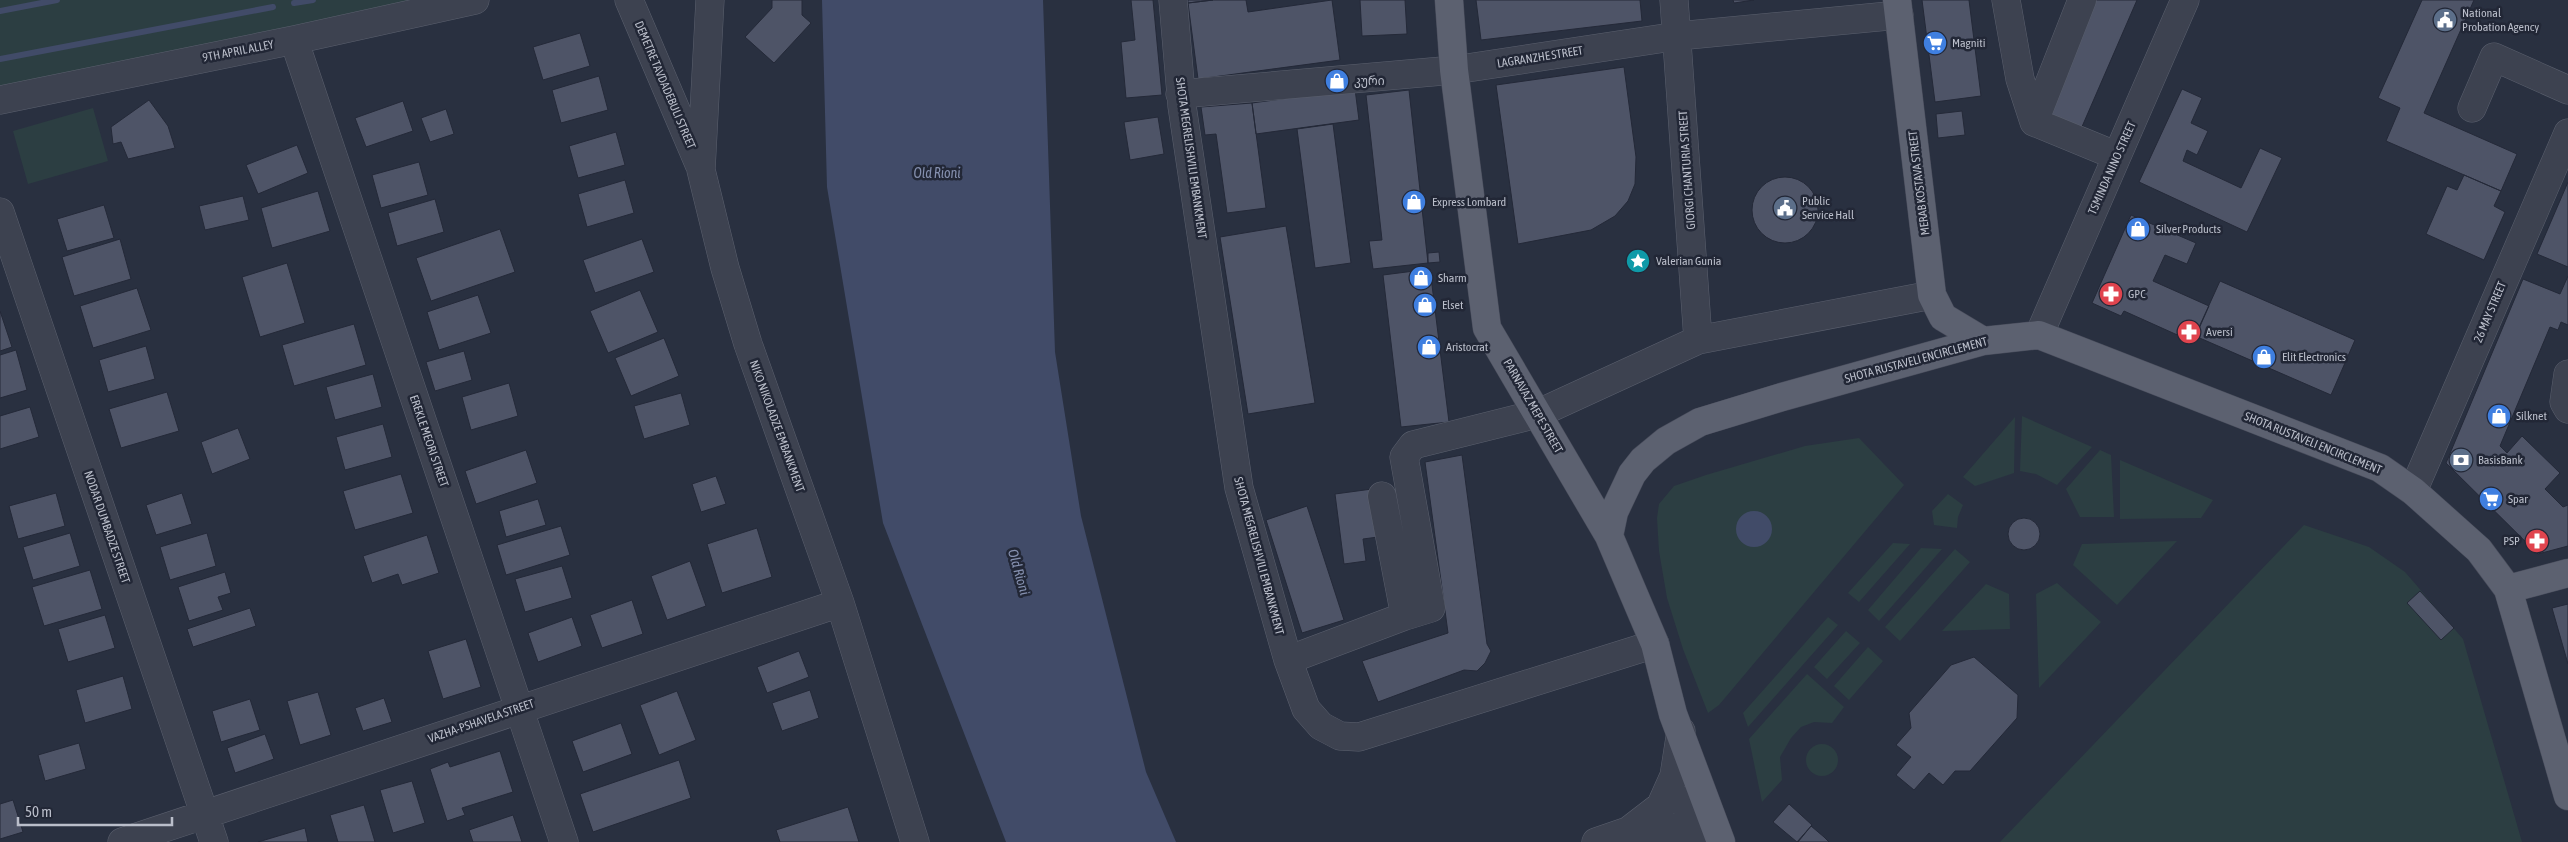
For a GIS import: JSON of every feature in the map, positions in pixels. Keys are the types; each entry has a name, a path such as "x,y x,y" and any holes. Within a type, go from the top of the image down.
{"main road":[{"name":"PARNAVAZ MEPE STREET","path":"1449,0 1454,70 1487,328 1609,536"},
{"name":"MERAB KOSTAVA STREET","path":"1898,8 1932,294 1943,317 1983,341"},
{"name":"SHOTA RUSTAVELI ENCIRCLEMENT","path":"1609,536 1620,494 1638,467 1666,441 1700,422 1983,341 2039,335 2380,468 2413,491 2479,550 2508,589 2568,796"},
{"path":"1609,536 1655,644 1673,714 1721,842"},
{"path":"2508,589 2568,573"}],"street":[{"name":"9TH APRIL ALLEY","path":"0,100 294,40 475,0"},
{"name":"DEMETRE TAVDADEBULI STREET","path":"628,0 701,170"},
{"name":"NIKO NIKOLADZE EMBANKMENT","path":"710,0 701,170 725,268 748,344 840,603 915,842"},
{"name":"SHOTA MEGRELISHVILI EMBANKMENT","path":"1173,0 1180,94 1239,488 1288,660 1306,709 1321,726 1340,736 1359,737 1655,644"},
{"name":"GIORGI CHANTURIA STREET","path":"1674,0 1698,340"},
{"path":"2006,0 2020,79 2034,122 2117,156"},
{"path":"2034,122 2082,0"},
{"name":"TSMINDA NINO STREET","path":"2039,335 2185,0"},
{"name":"LAGRANZHE STREET","path":"1180,94 1454,70 1678,36 1898,8"},
{"name":"EREKLE MEORI STREET","path":"294,40 564,842"},
{"path":"2472,108 2494,57 2568,90"},
{"name":"26 MAY STREET","path":"2413,491 2568,133"},
{"name":"NODAR DUMBADZE STREET","path":"0,212 214,842"},
{"path":"1288,660 1431,608 1404,457 1413,445 1537,414 1698,340 1932,294"},
{"path":"2568,374 2564,402 2568,409"},
{"path":"1382,496 1405,616"},
{"name":"VAZHA-PSHAVELA STREET","path":"122,842 519,708 840,603"},
{"path":"1661,805 1674,776 1681,732"},
{"path":"1596,842 1628,831 1683,828 1688,822 1689,811 1680,799 1674,798 1661,805 1628,831"},
{"path":"1673,829 1703,842"}],"shaded area":[{"path":"0,0 455,0 0,95"},
{"path":"93,108 108,161 28,184 13,131"},
{"path":"2022,416 2092,447 2057,485 2036,474 2020,471"},
{"path":"2015,417 2014,473 1975,486 1963,477"},
{"path":"1859,438 1904,485 1719,705 1708,713 1683,649 1667,598 1659,551 1657,518 1659,504 1674,486 1706,475 1805,446"},
{"path":"2100,450 2111,455 2114,517 2080,517 2066,489"},
{"path":"2120,460 2213,500 2201,518 2120,519"},
{"path":"1948,494 1963,505 1958,517 1957,528 1934,525 1932,511"},
{"path":"2304,525 2369,547 2405,572 2463,639 2522,842 2000,842"},
{"path":"2177,541 2117,605 2073,565 2082,544"},
{"path":"1893,543 1910,544 1859,602 1848,593"},
{"path":"1921,548 1942,549 1879,621 1868,610"},
{"path":"1955,549 1970,562 1900,641 1885,627"},
{"path":"2057,583 2101,622 2039,688 2036,594"},
{"path":"1986,584 2009,594 2010,629 1942,631"},
{"path":"1828,617 1838,625 1748,727 1743,713"},
{"path":"1846,631 1860,643 1827,679 1814,667"},
{"path":"1868,647 1883,661 1849,700 1834,686"},
{"path":"1807,674 1844,707 1832,723 1814,722 1801,727 1791,738 1780,757 1782,780 1762,802 1749,739"},
{"path":"1822,744 1833,749 1838,760 1833,771 1822,776 1811,771 1806,760 1811,749"}],"water":[{"name":"Old Rioni","path":"822,0 1043,0 1055,352 1081,516 1146,772 1176,842 1006,842 883,523 827,187"},
{"path":"1754,511 1761,512 1767,516 1771,522 1771,536 1767,542 1761,546 1754,547 1747,546 1741,542 1737,536 1736,529 1737,522 1741,516 1747,512"}],"building":[{"path":"772,0 802,0 802,15 811,23 774,63 745,37 772,8"},
{"path":"1131,0 1153,0 1162,95 1126,98 1121,42 1135,40"},
{"path":"1188,0 1213,0 1188,3"},
{"path":"1213,0 1246,0 1248,12 1332,0 1340,60 1198,79 1188,3"},
{"path":"1360,0 1405,0 1407,34 1362,36"},
{"path":"1476,0 1640,0 1642,21 1481,40"},
{"path":"1733,0 1754,0 1734,3"},
{"path":"1922,0 1969,0 1981,96 1935,102"},
{"path":"2090,0 2137,0 2081,129 2042,112"},
{"path":"2422,0 2474,0 2424,113 2517,154 2501,191 2386,141 2400,108 2378,98"},
{"path":"580,33 590,66 543,80 533,47"},
{"path":"1624,67 1636,157 1635,184 1628,201 1615,216 1591,230 1518,244 1496,85"},
{"path":"599,76 608,110 561,123 552,90"},
{"path":"1355,89 1359,120 1256,134 1252,103"},
{"path":"2182,89 2202,98 2191,123 2208,131 2197,155 2187,150 2183,161 2241,188 2260,148 2282,158 2247,232 2139,182"},
{"path":"1409,90 1428,263 1373,269 1369,241 1382,240 1366,95"},
{"path":"149,100 168,126 175,148 128,159 121,142 113,144 111,127"},
{"path":"403,101 413,131 366,147 355,118"},
{"path":"1252,103 1266,208 1227,213 1216,134 1205,135 1201,107"},
{"path":"446,109 454,134 430,142 421,118"},
{"path":"1962,111 1965,135 1938,138 1936,114"},
{"path":"1158,117 1164,154 1130,160 1124,122"},
{"path":"1333,124 1351,263 1315,268 1297,129"},
{"path":"616,132 625,165 578,178 569,146"},
{"path":"297,145 308,173 258,194 246,165"},
{"path":"419,162 428,195 381,208 372,175"},
{"path":"2464,175 2501,191 2494,206 2505,212 2484,260 2426,234 2447,186 2457,190"},
{"name":"Public Service Hall","path":"1778,177 1792,177 1804,182 1813,191 1818,203 1816,223 1809,234 1792,243 1778,243 1766,238 1757,229 1752,217 1752,203 1757,191 1766,182"},
{"path":"625,180 634,213 587,227 578,194"},
{"path":"2568,182 2568,267 2537,254"},
{"path":"318,191 330,231 272,248 261,208"},
{"path":"243,196 249,220 205,230 199,206"},
{"path":"435,199 444,232 397,246 388,213"},
{"path":"104,205 114,238 67,251 57,219"},
{"path":"2131,215 2196,243 2187,264 2165,255 2153,281 2209,306 2193,342 2124,311 2121,316 2092,303"},
{"path":"1286,226 1315,403 1248,414 1220,237"},
{"path":"500,229 515,272 431,301 416,258"},
{"path":"120,239 131,279 74,296 62,257"},
{"path":"642,239 654,272 595,293 583,260"},
{"path":"1439,252 1440,262 1428,263 1428,253"},
{"path":"287,263 305,323 260,337 242,277"},
{"path":"1430,269 1449,422 1401,427 1383,275"},
{"path":"2568,276 2568,325 2561,322 2558,330 2550,327 2500,446 2507,453 2522,436 2560,473 2545,489 2563,507 2568,505 2568,546 2538,554 2446,463 2523,279 2560,294"},
{"path":"2220,281 2355,340 2331,395 2195,336"},
{"path":"137,288 151,330 93,348 80,306"},
{"path":"640,290 658,332 608,353 590,311"},
{"path":"478,295 491,333 439,350 427,312"},
{"path":"0,311 12,347 0,351"},
{"path":"354,324 366,365 294,386 282,345"},
{"path":"664,338 679,376 631,396 615,358"},
{"path":"146,346 155,379 108,392 99,360"},
{"path":"16,350 27,390 0,398 0,355"},
{"path":"464,351 472,380 435,391 426,362"},
{"path":"373,374 382,407 335,420 326,387"},
{"path":"509,383 518,416 471,430 462,397"},
{"path":"167,392 179,431 121,448 109,409"},
{"path":"681,393 690,425 644,439 634,406"},
{"path":"30,407 39,437 0,449 0,416"},
{"path":"383,424 392,457 345,470 336,437"},
{"path":"238,428 250,459 212,474 201,442"},
{"path":"526,450 537,483 476,504 465,471"},
{"path":"1462,455 1487,644 1491,651 1485,663 1477,671 1464,670 1378,702 1362,661 1448,633 1425,462"},
{"path":"401,474 413,513 355,530 343,491"},
{"path":"716,476 726,504 701,512 692,484"},
{"path":"1372,489 1378,537 1363,539 1366,561 1344,564 1335,494"},
{"path":"56,493 65,526 18,539 9,506"},
{"path":"182,493 192,524 156,535 146,505"},
{"path":"538,499 546,525 506,537 499,511"},
{"path":"1307,506 1344,620 1302,633 1266,520"},
{"path":"2024,518 2030,519 2035,523 2039,528 2039,540 2035,545 2030,549 2024,550 2018,549 2013,545 2009,540 2008,534 2009,528 2013,523 2018,519"},
{"path":"561,526 570,555 506,575 497,545"},
{"path":"757,528 772,577 722,593 707,544"},
{"path":"70,533 80,566 33,580 23,547"},
{"path":"207,533 216,566 170,580 160,547"},
{"path":"427,535 439,573 402,585 398,574 372,583 363,556"},
{"path":"690,561 706,606 667,620 651,576"},
{"path":"562,566 572,598 525,612 515,579"},
{"path":"90,570 102,609 44,626 32,587"},
{"path":"225,572 231,593 218,597 223,610 189,621 178,587"},
{"path":"2420,591 2454,628 2441,640 2407,603"},
{"path":"632,600 643,634 602,648 590,615"},
{"path":"2568,604 2568,664 2552,608"},
{"path":"250,608 256,626 193,647 187,629"},
{"path":"105,615 115,648 68,662 58,629"},
{"path":"572,617 582,646 538,662 528,633"},
{"path":"466,639 481,687 443,699 428,651"},
{"path":"799,651 809,677 767,693 757,667"},
{"path":"1974,657 2018,695 2017,718 1970,771 1955,771 1943,785 1929,773 1914,790 1896,775 1911,757 1896,745 1911,728 1909,713 1951,665"},
{"path":"123,676 132,709 85,723 76,690"},
{"path":"810,690 819,718 782,731 772,703"},
{"path":"677,691 696,740 659,755 640,705"},
{"path":"318,692 331,735 300,745 287,701"},
{"path":"384,698 392,722 363,731 355,708"},
{"path":"250,699 260,730 221,742 212,711"},
{"path":"621,723 632,754 583,772 572,741"},
{"path":"265,734 274,759 235,773 227,748"},
{"path":"79,743 86,769 45,781 38,755"},
{"path":"500,751 513,792 462,808 465,815 447,821 430,769 448,762 450,767"},
{"path":"679,760 691,798 593,832 580,794"},
{"path":"412,781 425,823 393,833 380,790"},
{"path":"13,800 23,832 0,839 0,804"},
{"path":"1789,804 1812,825 1797,842 1773,822"},
{"path":"364,805 375,842 338,842 330,815"},
{"path":"848,807 859,842 780,842 776,830"},
{"path":"513,815 522,842 473,842 469,830"},
{"path":"1811,826 1824,837 1829,842 1798,842"},
{"path":"305,828 308,842 258,842"}],"waterway":[{"path":"0,11 57,0"},
{"path":"294,3 313,0"},
{"path":"0,59 273,7"}],"place":[{"name":"National Probation Agency","path":"2445,20"},
{"name":"Magniti","path":"1935,43"},
{"name":"კური","path":"1337,81"},
{"name":"Express Lombard","path":"1414,202"},
{"name":"Public Service Hall","path":"1785,208"},
{"name":"Silver Products","path":"2138,229"},
{"name":"Valerian Gunia","path":"1638,261"},
{"name":"Sharm","path":"1421,278"},
{"name":"GPC","path":"2111,294"},
{"name":"Elset","path":"1425,305"},
{"name":"Aversi","path":"2189,332"},
{"name":"Aristocrat","path":"1429,347"},
{"name":"Elit Electronics","path":"2264,357"},
{"name":"Silknet","path":"2499,416"},
{"name":"BasisBank","path":"2461,460"},
{"name":"Spar","path":"2491,499"},
{"name":"PSP","path":"2537,541"}]}
